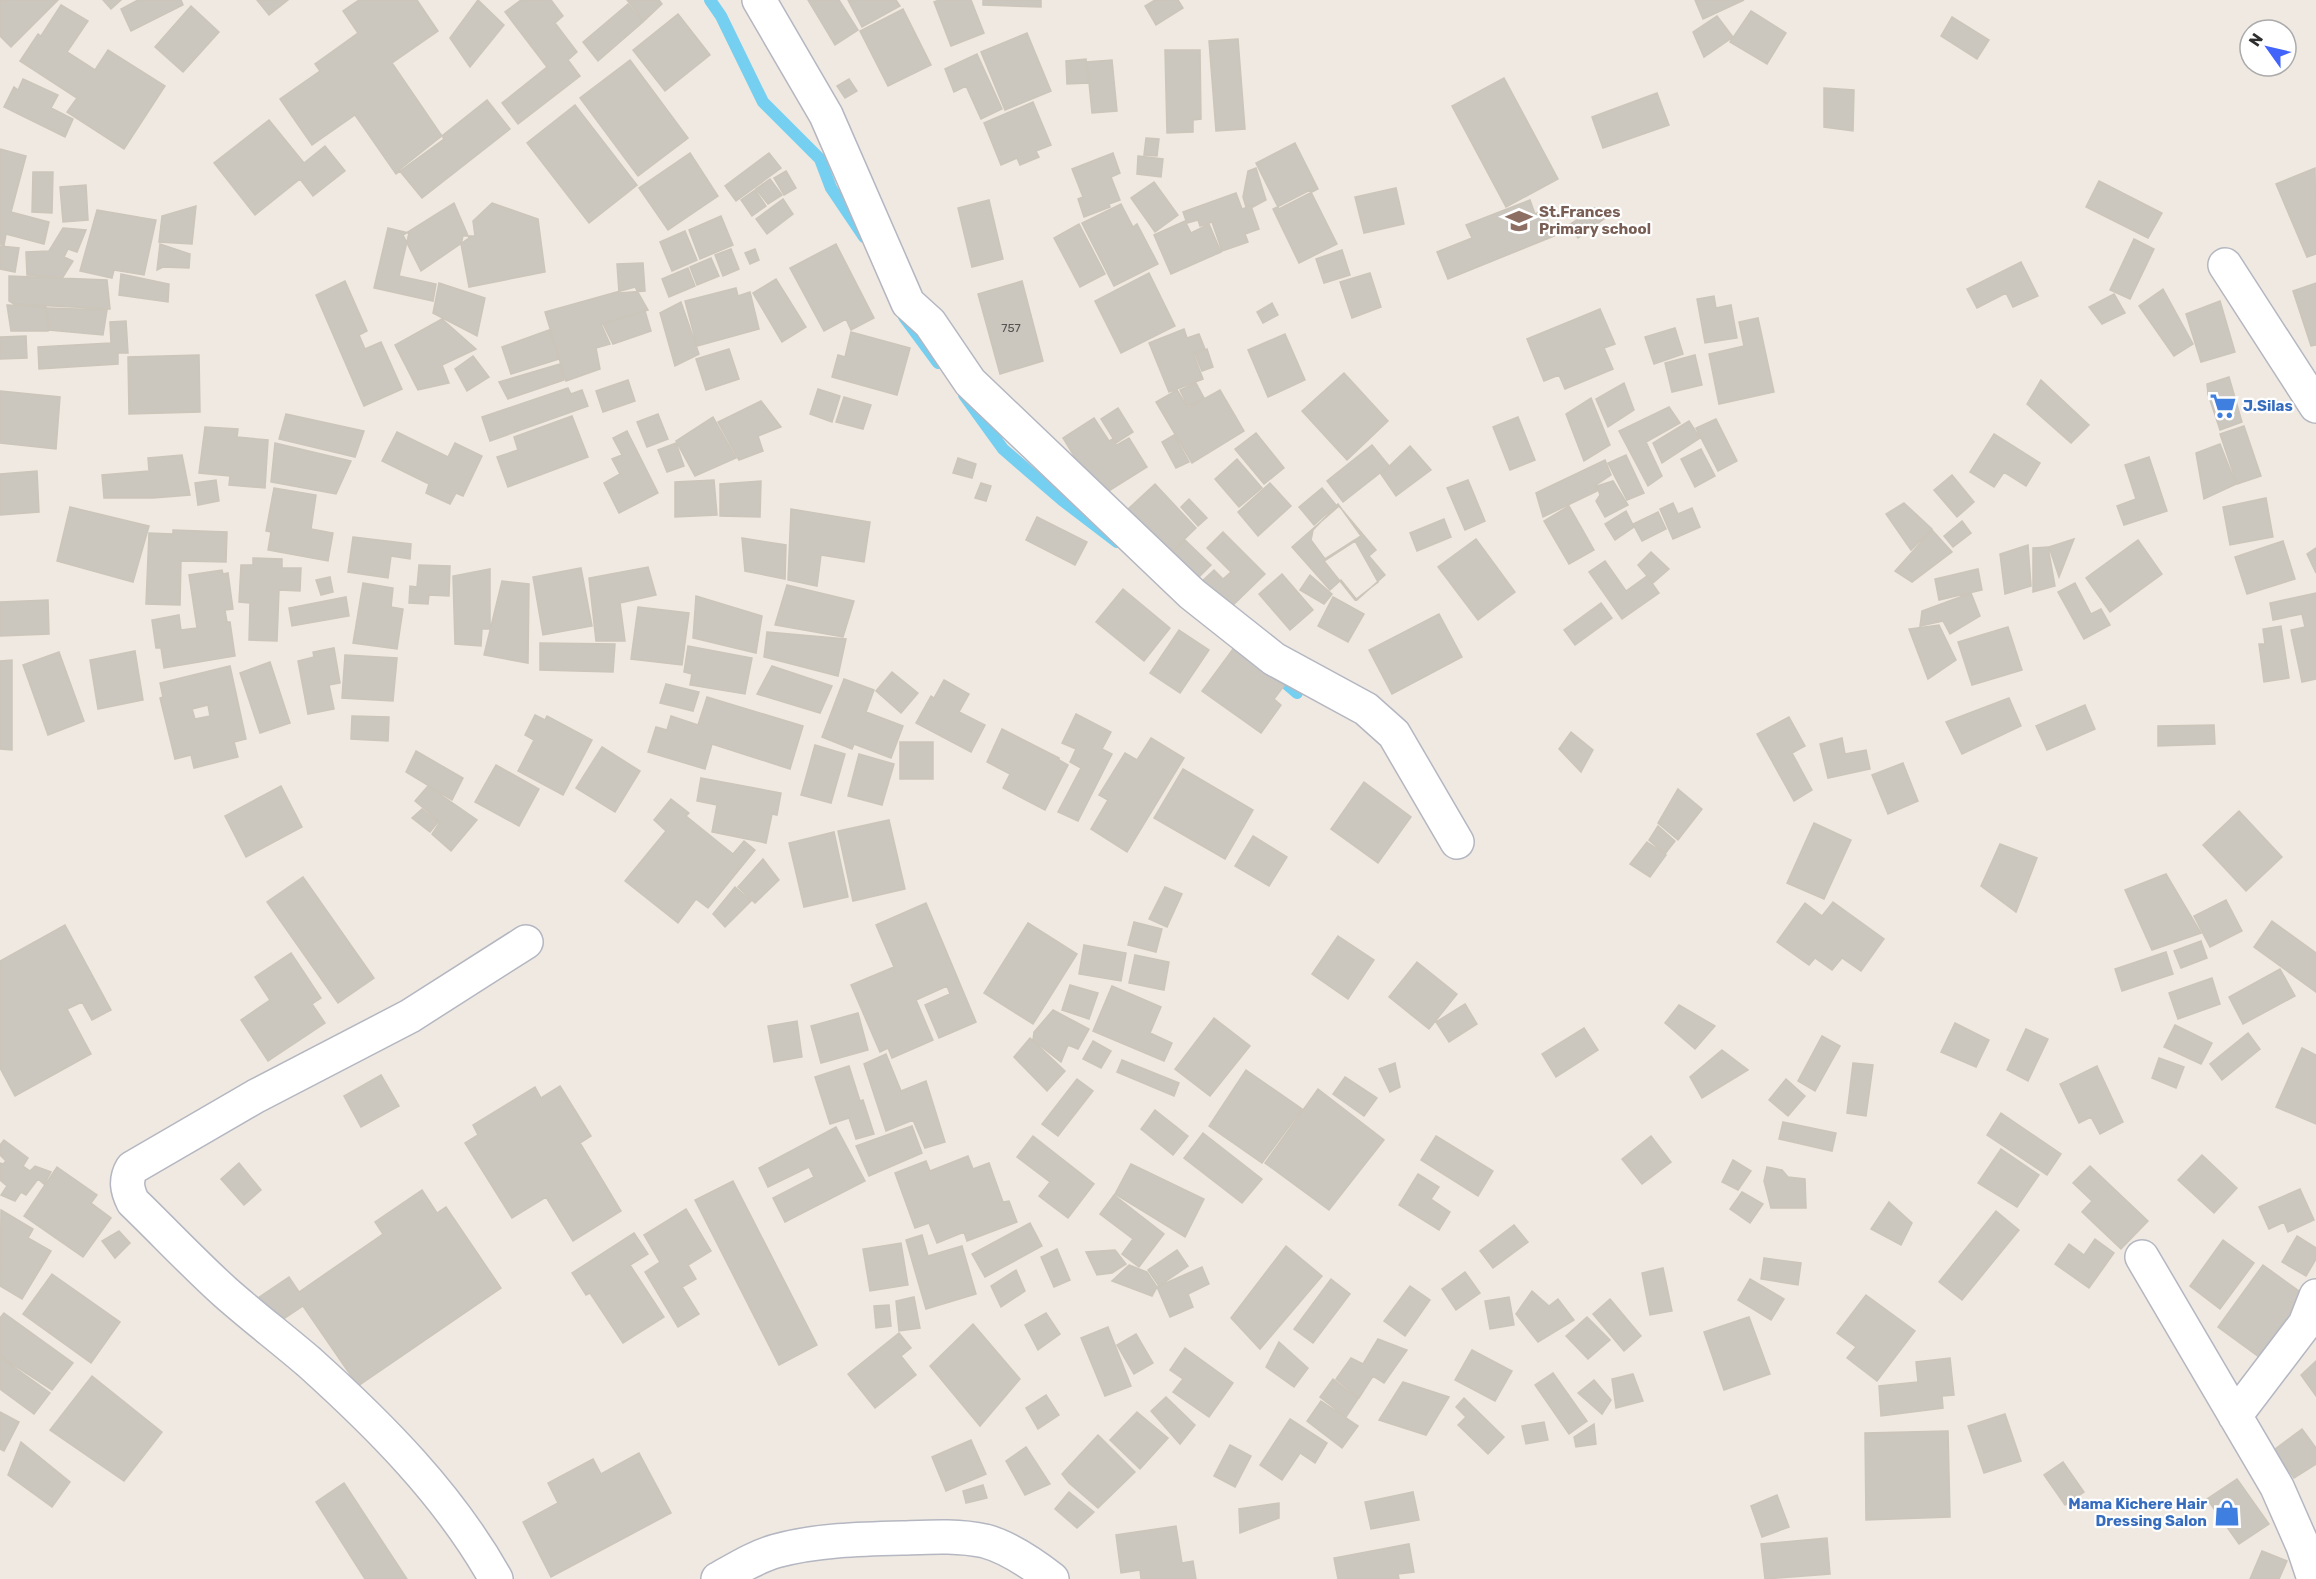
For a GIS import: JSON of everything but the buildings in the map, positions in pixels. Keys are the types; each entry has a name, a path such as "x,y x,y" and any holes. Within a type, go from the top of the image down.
{"street":[{"path":"759,0 826,115 908,303 930,323 970,382 1192,594 1274,659 1366,710 1394,734 1457,842"},
{"path":"2225,265 2316,406"},
{"path":"496,1579 484,1557 418,1468 376,1425 308,1362 224,1291 133,1202 128,1192 127,1177 132,1168 256,1096 410,1016 526,942"},
{"path":"2142,1257 2277,1488 2304,1546 2314,1579"},
{"path":"2235,1416 2305,1324 2316,1296"},
{"path":"718,1579 744,1564 774,1552 806,1545 876,1539 941,1537 985,1542 1031,1563 1052,1579"}],"waterway":[{"path":"710,0 721,16 763,102 820,159 831,188 864,237"},
{"path":"904,317 938,363"},
{"path":"964,395 1003,449 1062,500 1117,542"},
{"path":"1275,674 1297,693"}],"place":[{"name":"St.Frances Primary school","path":"1519,221"},
{"name":"J.Silas","path":"2223,406"},
{"name":"Mama Kichere Hair Dressing Salon","path":"2227,1513"}]}
